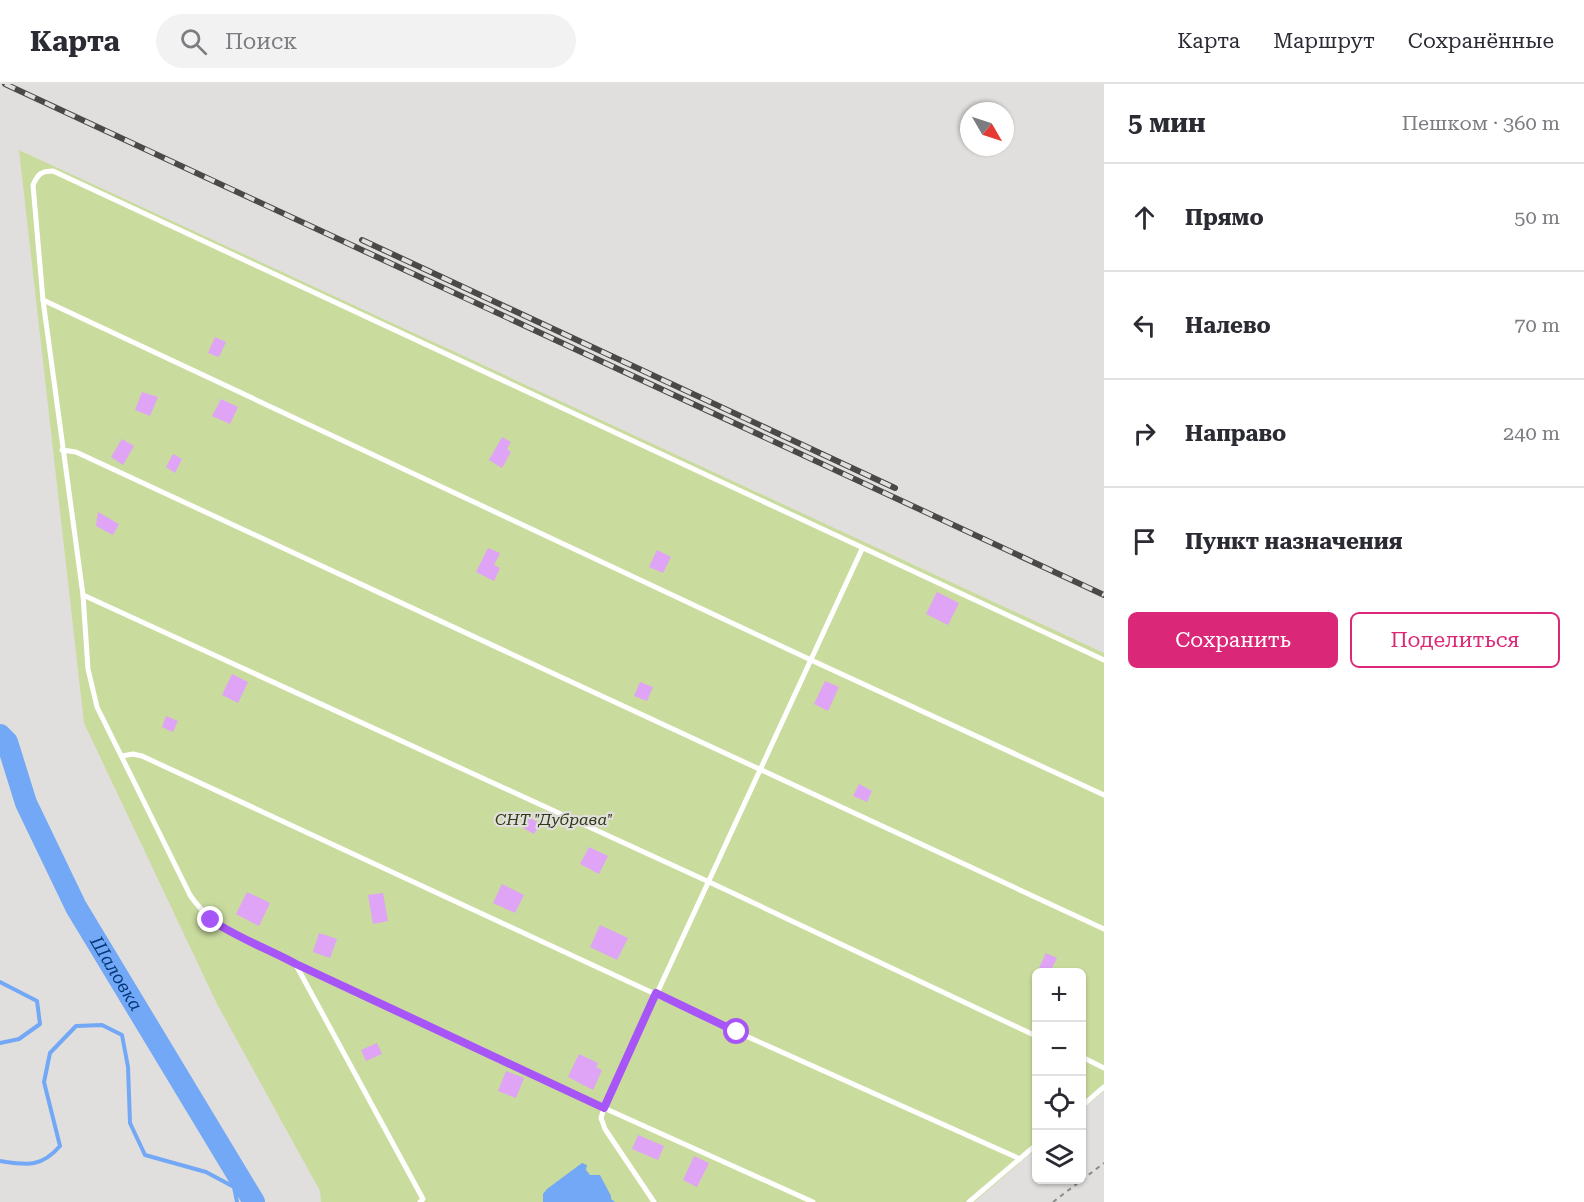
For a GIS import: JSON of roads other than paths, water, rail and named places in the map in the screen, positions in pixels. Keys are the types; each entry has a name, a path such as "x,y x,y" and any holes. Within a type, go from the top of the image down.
{"lane":[{"path":"813,1202 604,1108 296,964 225,929 200,910 190,896 97,706 92,690 88,669 83,595 43,300 33,185 37,176 44,171 53,171 1104,660"},
{"path":"43,300 1104,795"},
{"path":"62,450 76,452 759,771 1104,929"},
{"path":"654,1202 605,1128 601,1118 604,1108 862,549"},
{"path":"83,595 1032,1034"},
{"path":"122,756 133,754 142,756 748,1037 1020,1158"},
{"path":"296,964 423,1199 420,1202"},
{"path":"1086,1059 1104,1068"},
{"path":"1086,1103 1104,1087"},
{"path":"969,1202 1032,1148"}],"water":[{"path":"582,1163 587,1165 586,1170 590,1175 600,1175 611,1199 615,1202 543,1202 543,1194 547,1189"}],"waterway":[{"name":"Шаловка","path":"0,735 7,742 26,803 76,907 254,1202"},
{"path":"0,982 37,1001 40,1024 19,1039 0,1043"},
{"path":"0,1161 33,1163 46,1158 60,1146 44,1082 50,1053 76,1026 102,1025 122,1035 128,1067 130,1123 145,1155 206,1172 234,1187 237,1202"}],"railway":[{"path":"5,84 1104,595"},
{"path":"362,240 895,488"}],"park label":[{"name":"СНТ \"Дубрава\"","path":"554,819"}]}
